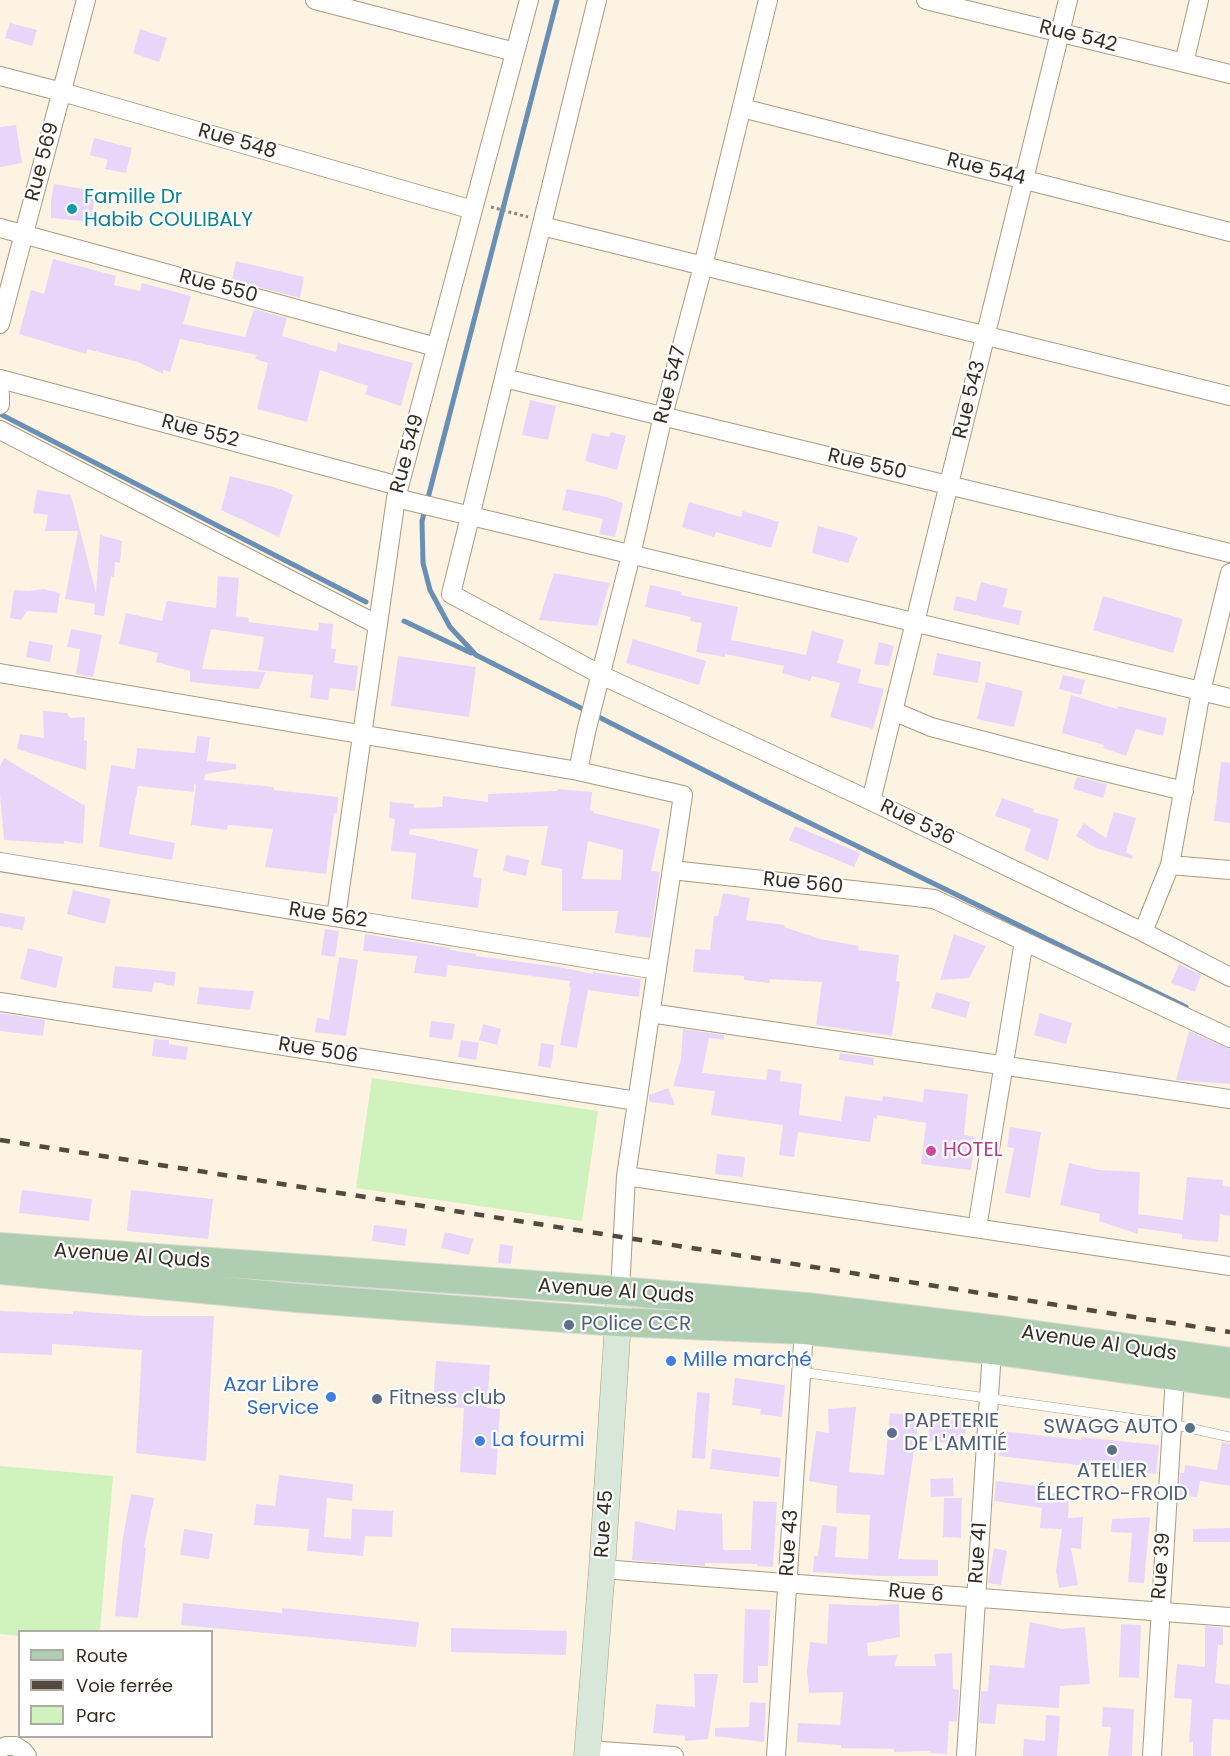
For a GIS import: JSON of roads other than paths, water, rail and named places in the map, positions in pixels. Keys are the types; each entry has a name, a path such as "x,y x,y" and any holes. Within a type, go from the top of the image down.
{"main road":[{"name":"Avenue Al Quds","path":"0,1247 620,1291 807,1307 999,1330 1230,1362"},
{"name":"Avenue Al Quds","path":"0,1270 329,1300 618,1322 804,1330 992,1350 1230,1384"}],"street":[{"name":"Rue 569","path":"0,324 86,0"},
{"path":"315,0 515,52"},
{"name":"Rue 549","path":"336,917 398,492 529,0"},
{"path":"470,516 597,0"},
{"name":"Rue 547","path":"578,771 663,416 703,266 768,0"},
{"name":"Rue 542","path":"926,0 1230,74"},
{"name":"Rue 543","path":"871,801 1068,0"},
{"path":"1184,63 1200,0"},
{"name":"Rue 548","path":"0,76 473,210"},
{"name":"Rue 544","path":"742,108 1230,232"},
{"path":"542,226 1230,396"},
{"name":"Rue 550","path":"0,228 436,347"},
{"name":"Rue 550","path":"504,378 1230,553"},
{"name":"Rue 552","path":"0,379 398,492 470,516 1230,698"},
{"path":"0,396 0,405"},
{"path":"0,430 378,625"},
{"name":"Rue 536","path":"470,516 451,594 601,675 871,801 1143,932 1230,977"},
{"path":"1143,932 1170,865 1201,691 1230,573"},
{"path":"0,673 578,771 683,795 626,1176 620,1291"},
{"path":"893,711 931,727 1184,791"},
{"name":"Rue 562","path":"0,862 657,970"},
{"path":"1170,865 1230,870"},
{"name":"Rue 560","path":"672,870 934,899 1230,1038"},
{"path":"977,1228 1024,941"},
{"name":"Rue 506","path":"0,1002 637,1101"},
{"path":"650,1013 1230,1099"},
{"path":"626,1176 1230,1266"},
{"name":"Rue 45","path":"587,1753 602,1569 620,1291"},
{"name":"Rue 43","path":"776,1756 804,1330"},
{"name":"Rue 41","path":"966,1756 992,1350"},
{"name":"Rue 39","path":"1152,1756 1175,1376"},
{"name":"Rue 6","path":"602,1569 1230,1617"},
{"path":"0,1749 15,1746 27,1756"},
{"path":"587,1753 674,1756"}],"lane":[{"path":"801,1372 1172,1424 1230,1437"}],"waterway":[{"path":"557,0 422,521 423,563 430,590 450,627 476,655 767,802 1186,1007"},
{"path":"0,414 366,602"},
{"path":"404,621 471,653"}],"railway":[{"path":"0,1140 1230,1332"}],"place":[{"name":"Famille Dr Habib COULIBALY","path":"72,209"},
{"name":"HOTEL","path":"931,1151"},
{"name":"POlice CCR","path":"569,1325"},
{"name":"Mille marché","path":"671,1361"},
{"name":"Azar Libre Service","path":"331,1397"},
{"name":"Fitness club","path":"377,1399"},
{"name":"SWAGG AUTO","path":"1190,1428"},
{"name":"PAPETERIE DE L'AMITIÉ","path":"892,1433"},
{"name":"La fourmi","path":"480,1441"},
{"name":"ATELIER ÉLECTRO-FROID","path":"1112,1450"}]}
